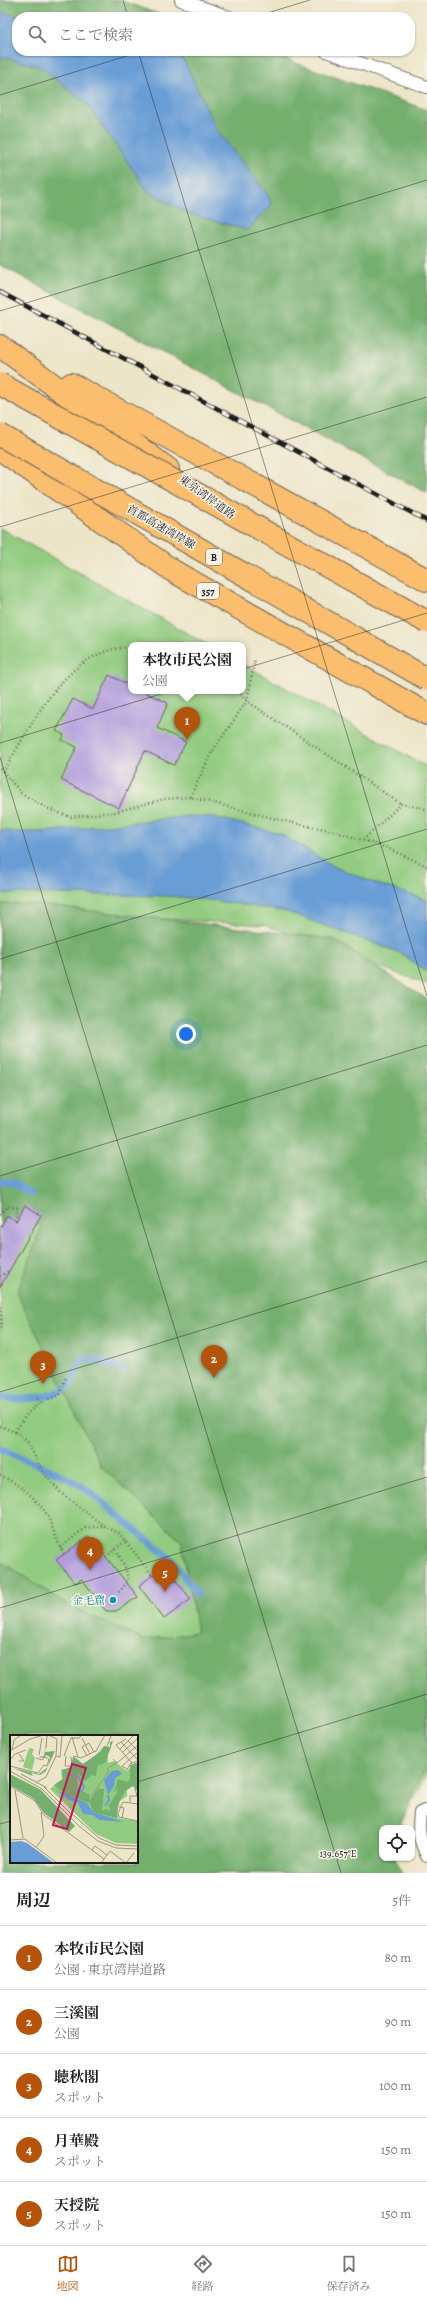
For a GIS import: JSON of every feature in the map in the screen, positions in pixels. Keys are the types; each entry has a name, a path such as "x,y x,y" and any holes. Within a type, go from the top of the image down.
{"highway":[{"name":"東京湾岸道路","path":"0,346 126,439 271,542 427,629"},
{"name":"東京湾岸道路","path":"0,346 427,580"},
{"path":"0,384 427,622"},
{"name":"首都高速湾岸線","path":"0,435 427,679"},
{"path":"0,441 427,674"},
{"name":"357","path":"0,449 173,571 427,714"}],"lane":[{"path":"181,0 215,12"},
{"path":"340,56 427,87"},
{"path":"427,1810 420,1813 418,1825 419,1839 427,1856"}],"path":[{"path":"2,772 59,683 82,663 107,650 128,647"},
{"path":"190,797 212,752 247,701 255,659"},
{"path":"241,694 247,701 401,804 427,809"},
{"path":"0,768 21,793 46,808 70,817 115,812 164,799 190,797 293,823 333,830 385,847 427,866"},
{"path":"363,840 401,804"},
{"path":"0,1214 8,1206 17,1208 16,1220"},
{"path":"0,1276 9,1271"},
{"path":"0,1307 2,1325 0,1328"},
{"path":"15,1432 25,1415 37,1404 60,1394 66,1377"},
{"path":"37,1404 38,1392"},
{"path":"0,1426 15,1432 27,1441 43,1473 61,1493 104,1526 119,1533 152,1575"},
{"path":"0,1475 12,1480 30,1495 47,1515 60,1548 64,1554"},
{"path":"60,1548 85,1528 104,1526"},
{"path":"106,1557 125,1541"},
{"path":"116,1549 126,1569 128,1581 118,1593"}],"green space":[{"path":"0,0 119,0 153,12 12,12 12,56 277,56 427,110 427,493 0,265"},
{"path":"0,528 203,642 128,642 128,694 246,694 246,666 427,767 427,984 265,925 36,911 427,1019 427,1773 402,1825 379,1825 379,1861 395,1861 393,1873 0,1873"},
{"path":"0,904 33,904 333,939 427,999 427,1769 421,1776 398,1825 379,1825 379,1861 397,1861 403,1873 0,1873 0,1561 75,1609 144,1640 197,1632 182,1542 101,1466 17,1293 42,1225 0,1221"}],"water":[{"path":"0,12 12,15 12,56 169,56 184,60 216,129 267,194 272,205 247,230 187,213 148,191 87,104 41,67 3,57 0,59"},
{"path":"189,816 213,817 281,834 335,867 377,884 427,900 427,972 401,953 287,912 219,901 169,896 0,893 0,830 14,832 45,832"}],"building":[{"path":"109,675 128,684 128,694 148,694 168,703 157,728 186,742 174,765 145,751 119,808 61,780 77,747 62,740 64,735 56,731 73,699 93,709"},
{"path":"25,1205 41,1215 0,1287 0,1228 7,1215 16,1221"},
{"path":"89,1536 138,1597 116,1611 106,1611 82,1579 75,1583 56,1560"},
{"path":"164,1566 191,1599 164,1619 139,1586"}],"waterway":[{"path":"0,1182 12,1182 31,1194"},
{"path":"0,1397 27,1399 38,1398 57,1392 65,1388 73,1381 81,1359 101,1361 124,1370"},
{"path":"0,1449 55,1472 82,1486 172,1560 197,1594"}],"railway":[{"path":"0,292 427,521"}],"place":[{"name":"本牧市民公園","path":"187,740"},
{"name":"三溪園","path":"214,1378"},
{"name":"聴秋閣","path":"43,1384"},
{"name":"月華殿","path":"90,1570"},
{"name":"天授院","path":"165,1592"},
{"name":"金毛窟","path":"113,1600"}]}
